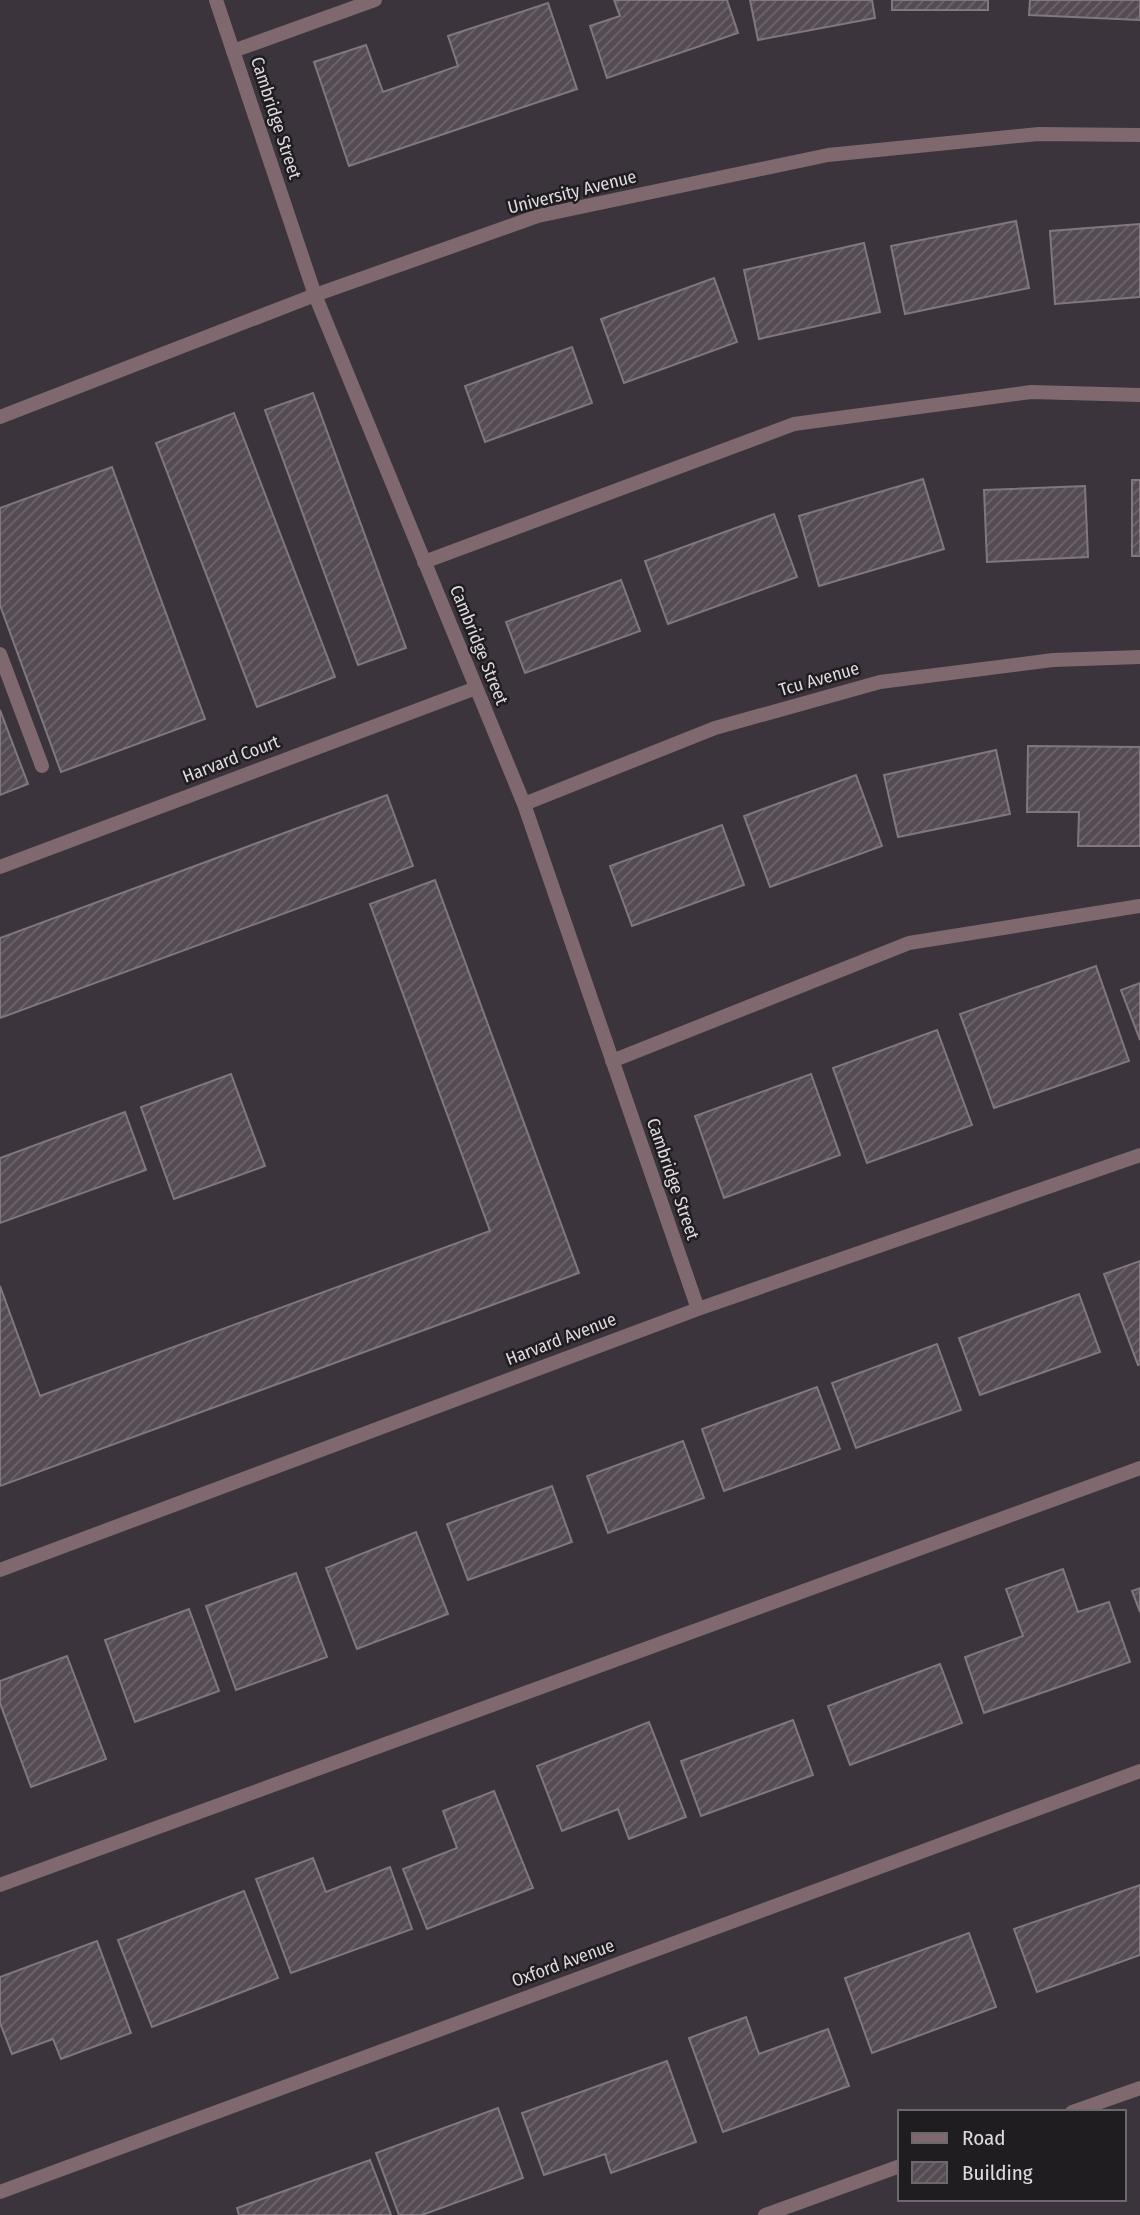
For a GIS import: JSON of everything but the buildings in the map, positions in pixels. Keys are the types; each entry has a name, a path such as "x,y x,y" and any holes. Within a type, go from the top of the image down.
{"street":[{"name":"Cambridge Street","path":"216,0 315,295 524,804 698,1309"},
{"path":"233,51 375,0"},
{"name":"University Avenue","path":"0,417 315,295 538,216 828,155 1038,134 1140,135"},
{"path":"424,562 794,424 1031,392 1140,395"},
{"path":"0,654 42,766"},
{"name":"Tcu Avenue","path":"524,804 715,728 880,682 1053,660 1140,657"},
{"name":"Harvard Court","path":"0,867 476,688"},
{"path":"612,1061 909,943 1140,906"},
{"name":"Harvard Avenue","path":"0,1570 698,1309 1140,1155"},
{"path":"0,1885 1140,1468"},
{"name":"Oxford Avenue","path":"0,2192 1140,1771"},
{"path":"1078,2110 1140,2088"},
{"path":"765,2215 898,2167"}]}
